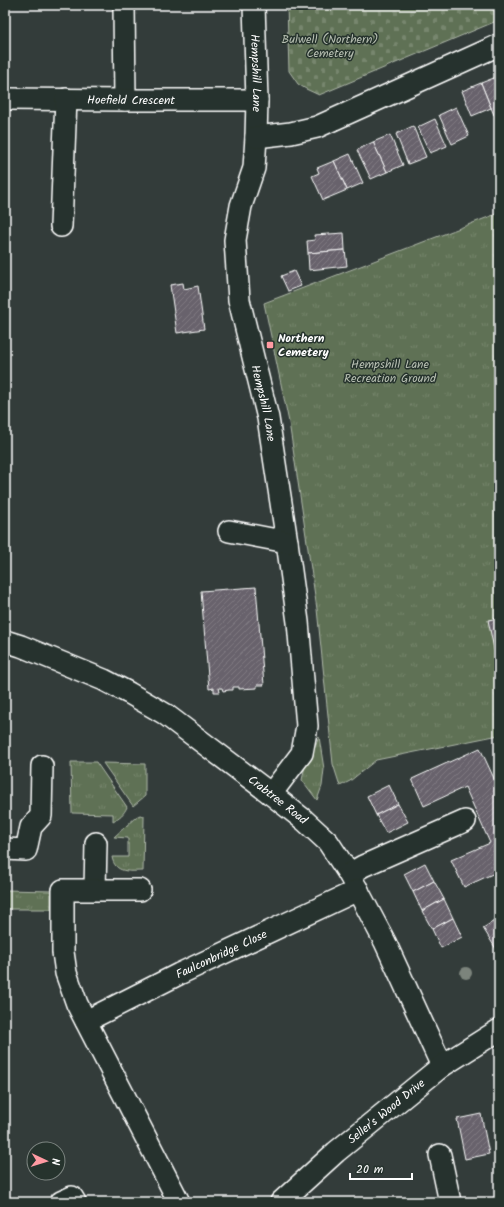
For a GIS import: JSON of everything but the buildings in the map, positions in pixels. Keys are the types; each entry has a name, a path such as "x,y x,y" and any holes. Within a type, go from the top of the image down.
{"street":[{"path":"124,5 125,100"},
{"name":"Hempshill Lane","path":"254,5 257,100 254,168 241,206 235,240 241,307 268,418 287,542 298,622 307,726 302,753 271,794"},
{"path":"256,136 291,133 317,127 499,45"},
{"name":"Hoefield Crescent","path":"5,99 257,100"},
{"path":"61,226 66,100"},
{"path":"229,531 287,542"},
{"name":"Crabtree Road","path":"5,641 67,664 104,680 165,714 271,794 304,820 328,842 354,882 385,942 442,1066"},
{"path":"5,850 26,850 31,827 41,816 42,766"},
{"name":"Faulconbridge Close","path":"86,1021 354,882 363,866 465,821"},
{"path":"96,843 96,889"},
{"path":"140,890 64,890 63,952 66,973 77,1004 179,1202"},
{"name":"Seller's Wood Drive","path":"281,1202 336,1152 442,1066 499,1030"},
{"path":"440,1155 450,1202"},
{"path":"61,1202 72,1197 75,1202"}],"green space":[{"name":"Bulwell (Northern) Cemetery","path":"287,5 499,5 499,20 319,95 298,84 289,71"},
{"name":"Hempshill Lane Recreation Ground","path":"499,213 499,735 376,760 350,781 340,786 333,764 317,609 289,422 264,303"},
{"path":"319,737 324,769 322,786 317,800 302,780 305,766 311,757"},
{"path":"71,762 96,762 127,807 125,812 113,821 113,814 72,813"},
{"path":"103,763 145,764 145,796 133,806"},
{"path":"140,815 144,816 143,871 128,871 120,869 116,866 112,857 128,857 128,838 114,837"},
{"path":"5,890 51,891 51,909 5,909"}],"place":[{"name":"Northern Cemetery","path":"270,345"}]}
